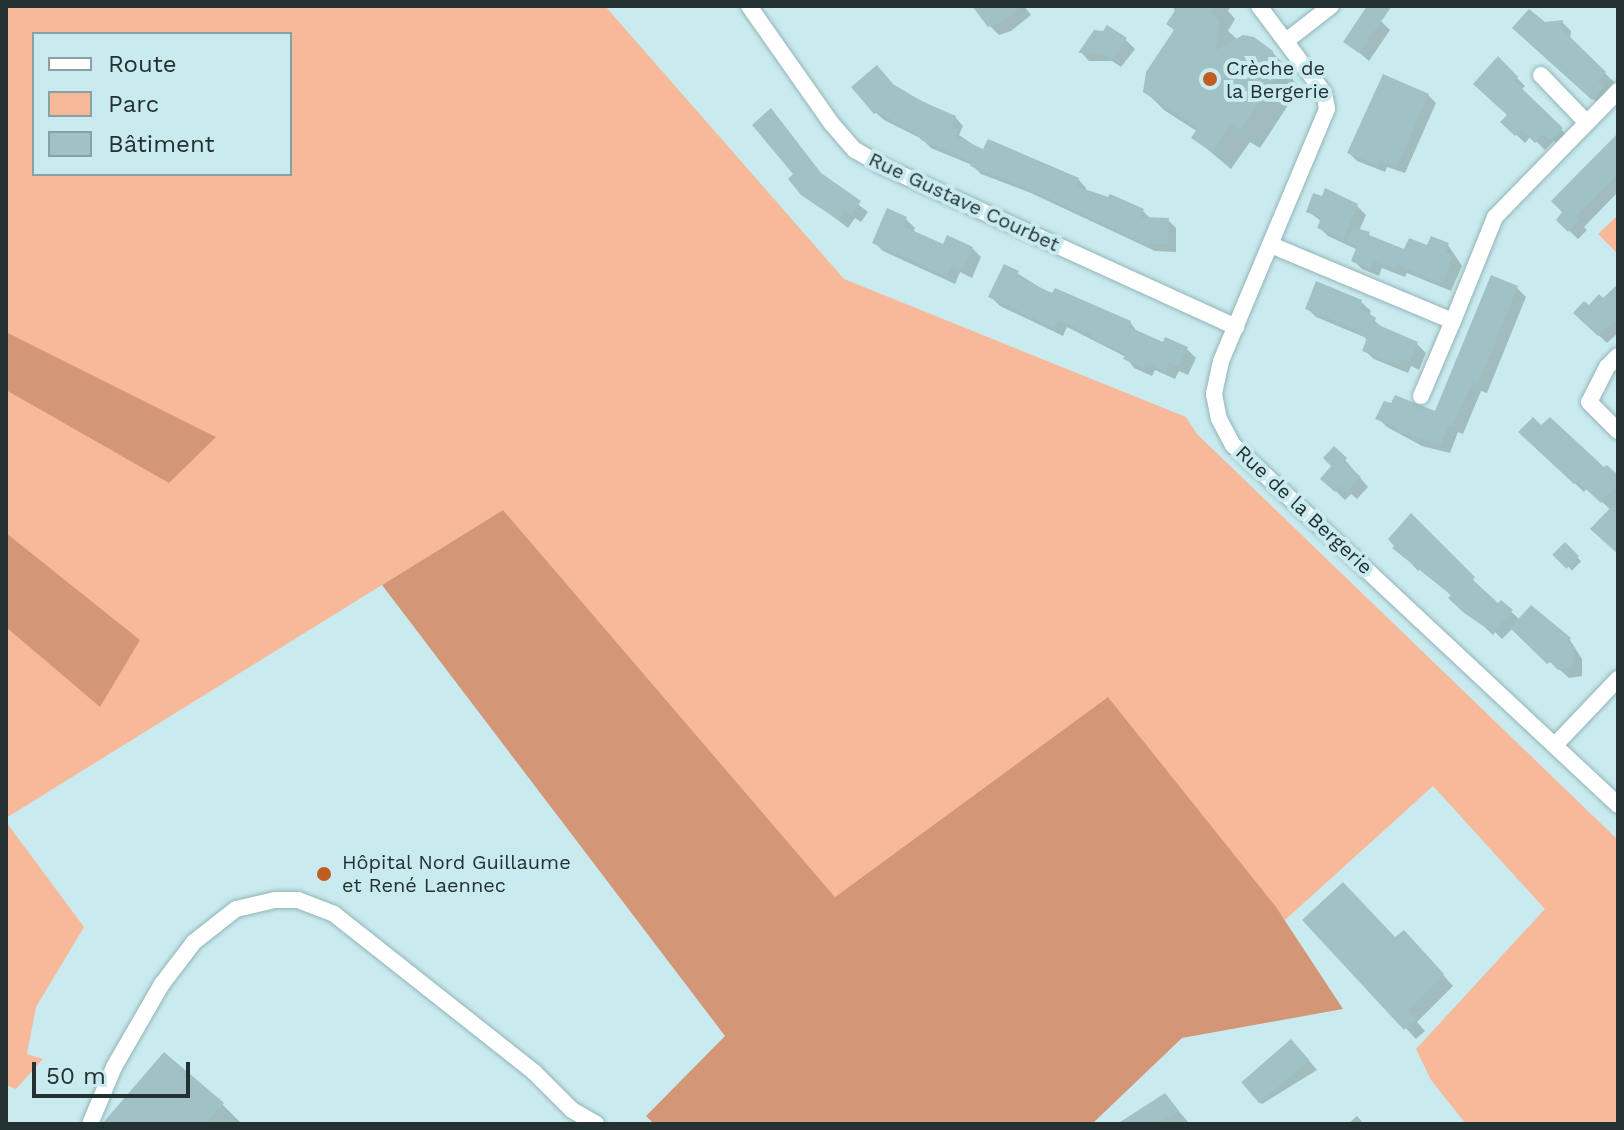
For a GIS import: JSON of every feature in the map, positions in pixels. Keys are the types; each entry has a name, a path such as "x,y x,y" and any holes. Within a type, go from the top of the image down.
{"street":[{"name":"Rue Gustave Courbet","path":"749,6 832,124 855,150 885,167 1236,327"},
{"name":"Rue de la Bergerie","path":"1259,6 1324,93 1327,109 1221,361 1214,394 1219,419 1233,445 1618,805"},
{"path":"1286,41 1331,6"},
{"path":"1541,75 1587,123"},
{"path":"1421,396 1495,217 1618,91"},
{"path":"1271,245 1453,321"},
{"path":"1618,356 1607,367 1589,402 1618,431"},
{"path":"1556,744 1618,679"},
{"path":"90,1124 114,1067 162,984 194,942 236,909 275,900 298,900 334,914 534,1072 572,1110 596,1124"}],"green space":[{"path":"6,6 605,6 844,279 1186,417 1197,434 1618,840 1618,1124 1466,1124 1431,1080 1416,1049 1545,909 1433,786 1285,920 1108,697 835,897 503,510 6,818"},
{"path":"1618,215 1618,254 1598,234"},
{"path":"6,822 84,927 36,1007 27,1054 43,1059 16,1089 6,1085"}],"shaded area":[{"path":"6,332 216,437 169,483 6,390"},
{"path":"503,510 835,897 1108,697 1276,907 1343,1009 1182,1038 1092,1124 654,1124 646,1116 725,1036 382,585"},
{"path":"6,533 140,640 100,707 6,627"}],"building":[{"path":"972,6 1022,6 1002,22 988,27"},
{"name":"Crèche de la Bergerie","path":"1178,6 1214,6 1210,13 1220,19 1216,50 1243,35 1254,37 1273,51 1275,61 1283,67 1241,130 1231,125 1212,152 1191,138 1198,128 1143,92 1146,72 1174,30 1166,24"},
{"path":"1367,6 1392,6 1359,53 1343,42"},
{"path":"1529,9 1545,22 1563,20 1562,29 1606,72 1598,81 1604,87 1592,100 1512,28"},
{"path":"1107,25 1127,38 1112,60 1101,53 1078,53 1094,30 1103,31"},
{"path":"1498,56 1518,77 1514,81 1563,128 1551,141 1544,134 1535,143 1522,130 1515,136 1500,122 1507,115 1473,84"},
{"path":"877,65 893,84 921,101 956,116 951,128 957,130 955,136 983,149 988,139 1079,178 1076,186 1108,197 1110,194 1144,209 1140,217 1169,218 1168,244 1145,244 1020,185 970,166 972,162 921,140 918,135 877,112 874,114 851,87"},
{"path":"1383,74 1429,94 1397,166 1379,160 1377,165 1347,153"},
{"path":"771,108 821,173 861,201 851,215 845,210 838,220 801,195 788,179 793,174 752,125"},
{"path":"1618,133 1618,174 1576,217 1579,220 1568,232 1556,220 1562,212 1551,201"},
{"path":"1325,188 1358,204 1344,239 1317,228 1321,218 1306,212 1313,193 1322,196"},
{"path":"887,208 907,217 903,226 943,244 947,235 973,247 963,270 951,265 946,276 872,243"},
{"path":"1353,227 1404,249 1409,238 1427,245 1431,236 1449,243 1445,253 1454,255 1442,283 1398,265 1396,269 1373,261 1370,269 1351,261 1357,246 1347,242"},
{"path":"1004,264 1019,271 1016,276 1052,293 1055,288 1131,321 1129,327 1163,342 1165,337 1188,347 1179,367 1169,363 1165,371 1146,363 1143,368 1123,359 1126,354 1091,338 1092,335 1058,320 1054,328 988,297"},
{"path":"1491,275 1518,286 1478,385 1472,383 1441,445 1396,432 1398,428 1375,419 1384,401 1391,403 1395,395 1435,411"},
{"path":"1316,281 1362,300 1360,308 1376,318 1374,323 1418,342 1410,362 1402,359 1399,365 1362,351 1367,338 1358,334 1359,331 1305,309"},
{"path":"1618,284 1618,319 1598,336 1573,313 1584,301 1589,305 1599,294 1603,298"},
{"path":"1533,417 1541,425 1550,417 1604,467 1607,465 1618,475 1618,485 1601,503 1577,481 1574,484 1518,432"},
{"path":"1334,446 1347,458 1344,462 1361,477 1347,492 1341,486 1335,492 1320,479 1331,466 1323,458"},
{"path":"1618,500 1618,554 1590,529"},
{"path":"1411,513 1475,577 1473,580 1498,603 1501,600 1513,610 1492,632 1464,613 1448,598 1451,595 1392,548 1394,546 1388,539"},
{"path":"1565,542 1579,556 1566,569 1552,555"},
{"path":"1531,605 1571,638 1568,642 1574,648 1573,667 1558,670 1550,662 1547,664 1510,628"},
{"path":"1343,882 1395,937 1404,930 1444,974 1408,1011 1416,1019 1404,1030 1302,920"},
{"path":"1291,1039 1309,1060 1260,1103 1241,1082"},
{"path":"164,1052 224,1103 205,1124 102,1124"},
{"path":"1165,1093 1179,1111 1157,1124 1117,1124"}],"place":[{"name":"Crèche de la Bergerie","path":"1210,79"},
{"name":"Hôpital Nord Guillaume et René Laennec","path":"324,874"}]}
